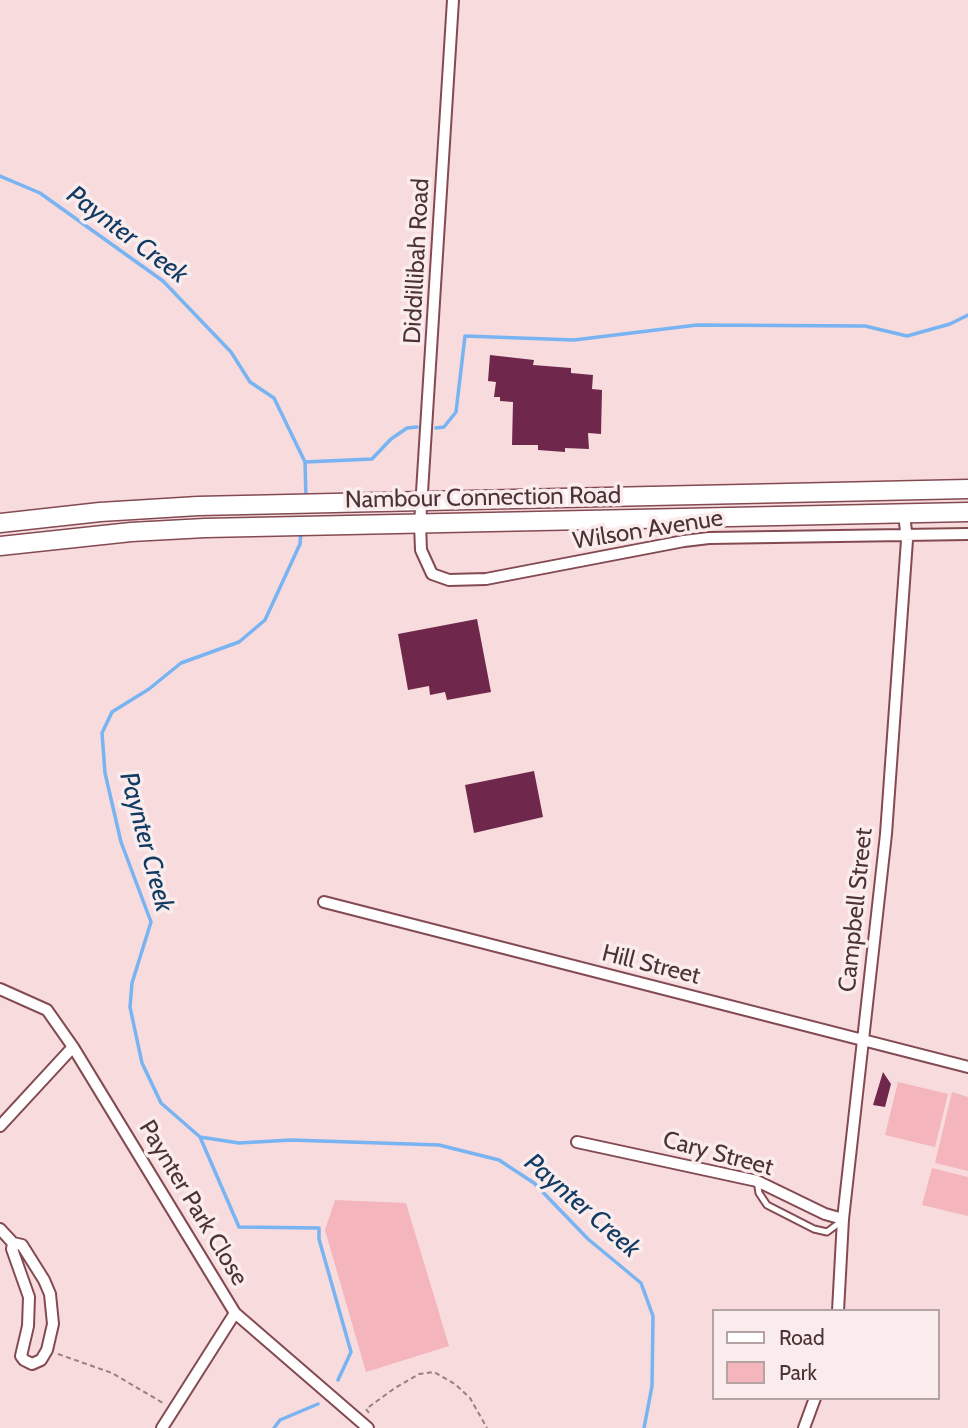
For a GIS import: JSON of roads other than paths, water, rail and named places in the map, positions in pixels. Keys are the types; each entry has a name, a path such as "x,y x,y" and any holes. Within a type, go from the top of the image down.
{"highway":[{"name":"Nambour Connection Road","path":"0,523 100,512 278,504 968,489"},
{"name":"Nambour Connection Road","path":"0,547 161,530 968,512"},
{"path":"0,558 80,537"}],"street":[{"name":"Diddillibah Road","path":"420,524 453,0"},
{"name":"Campbell Street","path":"838,1309 862,1039 886,834 906,535 904,514"},
{"name":"Wilson Avenue","path":"420,524 421,550 427,567 440,579 459,580 486,579 684,541 968,534"},
{"name":"Hill Street","path":"324,902 968,1067"},
{"name":"Paynter Park Close","path":"0,989 47,1010 73,1047 235,1313 368,1428"},
{"path":"0,1126 73,1047"},
{"name":"Cary Street","path":"577,1142 757,1181 825,1214 844,1219"},
{"path":"0,1229 13,1244 22,1245 50,1294 53,1324 47,1350 41,1360 32,1364 21,1356 28,1326 29,1297 12,1249 13,1244"},
{"path":"162,1428 235,1313"},
{"path":"804,1428 814,1400"}],"lane":[{"path":"757,1181 759,1194 767,1205 814,1229 827,1232 844,1219"}],"waterway":[{"name":"Paynter Creek","path":"0,176 40,193 163,281 231,352 250,382 274,398 305,462 306,499"},
{"path":"436,428 444,427 456,412 465,336 574,340 697,325 865,326 907,336 950,324 968,315"},
{"path":"305,462 372,459 391,439 407,428 417,427"},
{"name":"Paynter Creek","path":"301,531 300,544 265,620 239,642 181,663 149,689 112,712 102,733 105,773 121,842 151,922 132,983 130,1007 142,1063 161,1103 200,1137 239,1143 291,1140 439,1145 499,1160 534,1183 588,1239 641,1283 653,1316 652,1386 644,1428"},
{"path":"200,1137 239,1227 319,1228 319,1239 351,1352 338,1380"},
{"path":"274,1428 280,1420 318,1404"}]}
